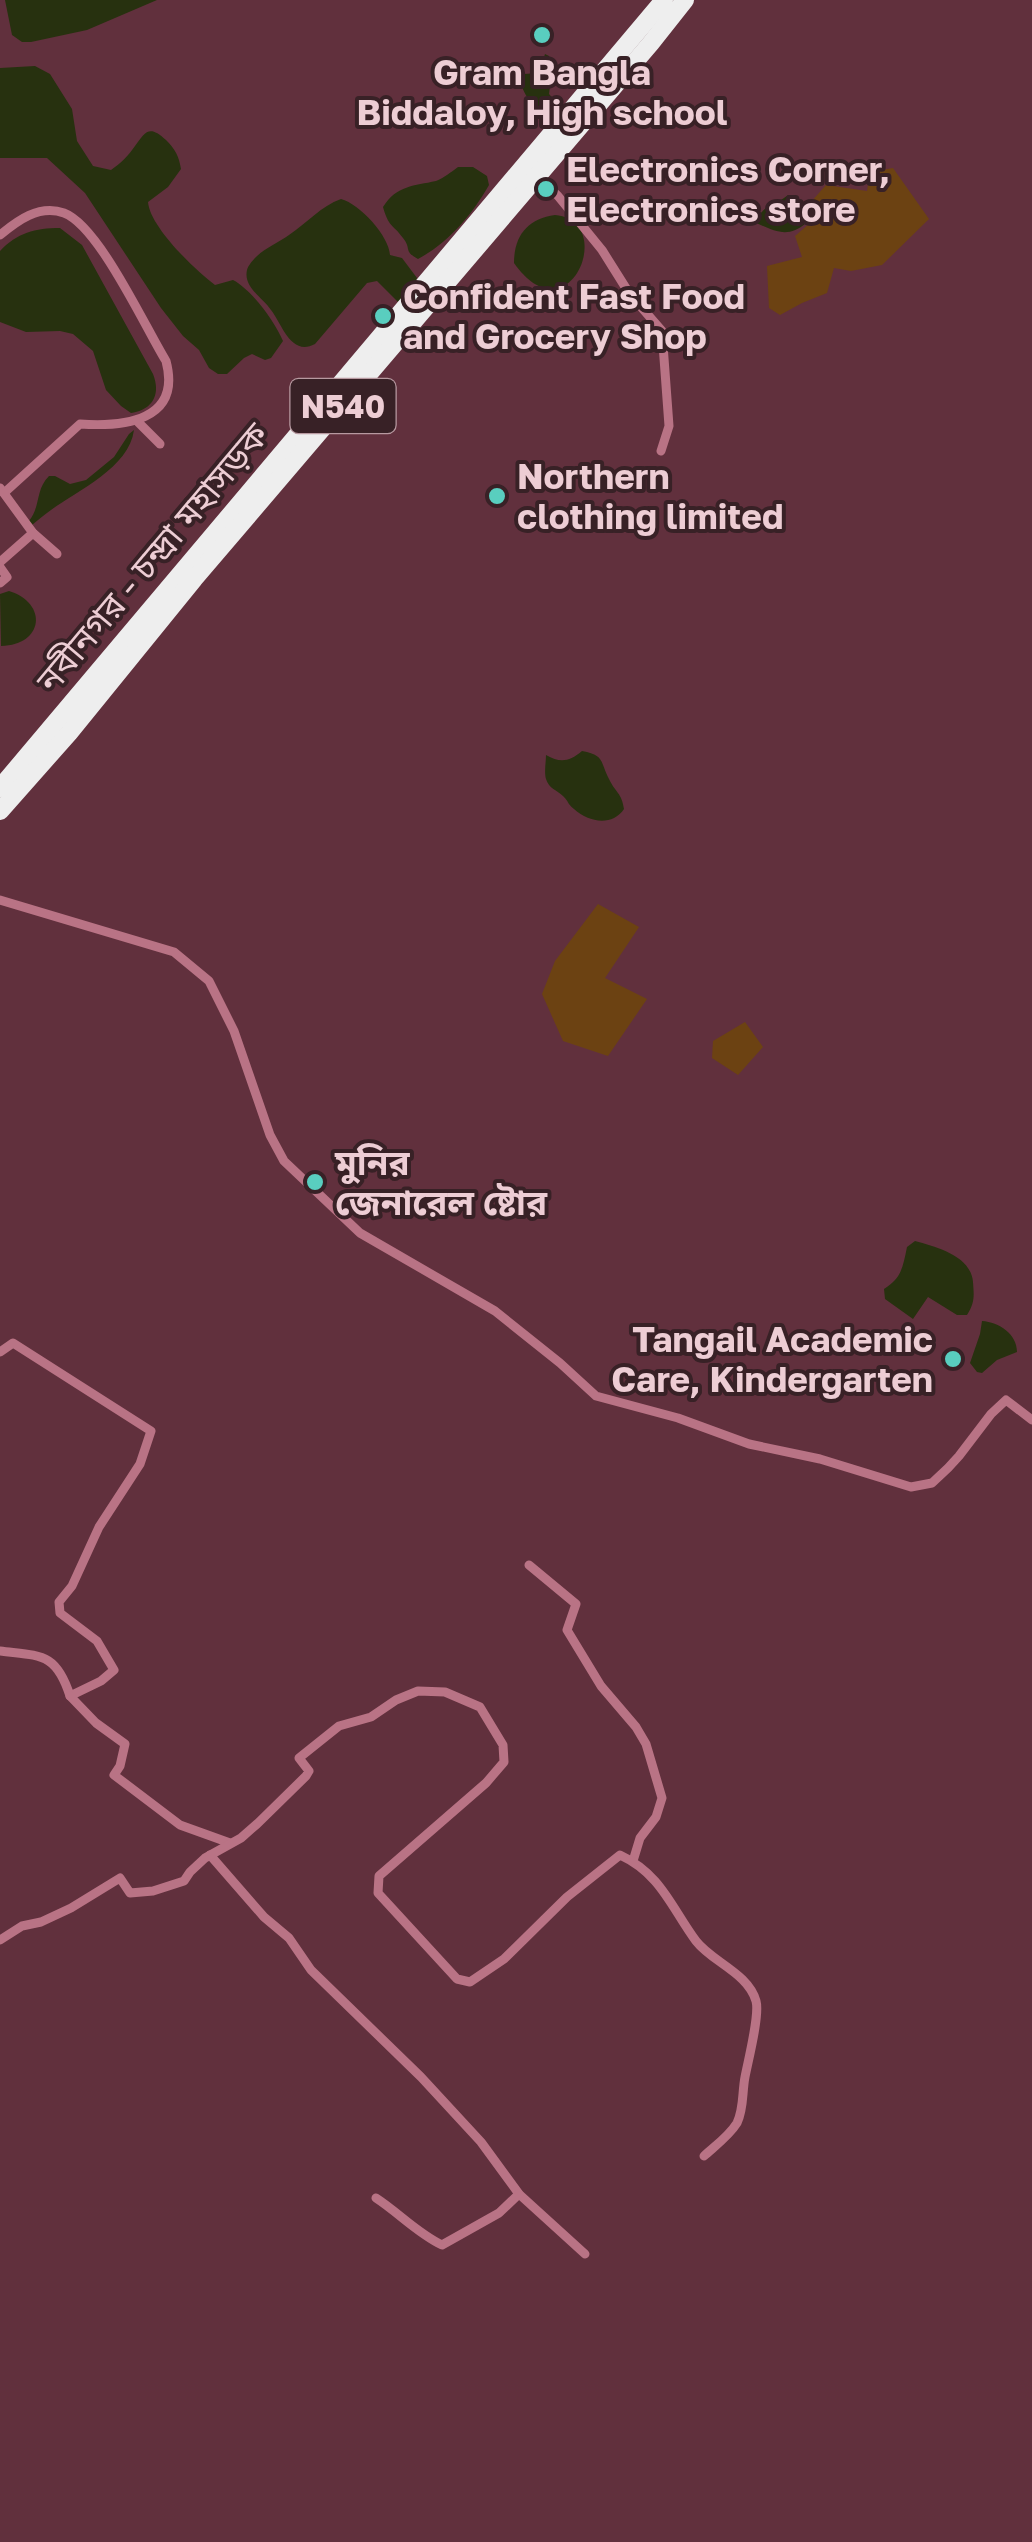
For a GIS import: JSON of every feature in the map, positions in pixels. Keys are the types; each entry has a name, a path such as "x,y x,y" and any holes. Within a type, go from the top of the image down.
{"highway":[{"name":"নবীনগর - চন্দ্রা মহাসড়ক","path":"0,811 69,733 214,545 664,0"},
{"name":"নবীনগর - চন্দ্রা মহাসড়ক","path":"0,788 538,176 685,0"}],"street":[{"path":"538,176 602,250 629,294 662,331 669,426 662,451"},
{"path":"0,236 21,218 44,211 65,213 90,234 118,276 166,361 170,376 166,398 152,414 115,425 80,424 2,490 33,533 56,554"},
{"path":"138,421 160,444"},
{"path":"0,583 7,578 0,565 33,533"},
{"path":"0,900 174,952 209,981 234,1031 270,1135 284,1161 360,1233 495,1311 596,1396 678,1418 749,1444 820,1459 912,1487 932,1482 948,1468 1006,1400 1032,1420"},
{"path":"0,1352 13,1343 151,1431 140,1464 99,1527 72,1586 58,1602 60,1613 97,1641 114,1670 90,1688 70,1696"},
{"path":"528,1565 576,1604 567,1630 601,1686 636,1726 646,1744 662,1798 656,1817 640,1838 633,1861"},
{"path":"0,1651 44,1657 54,1665 70,1696 96,1723 125,1744 114,1775 180,1825 230,1843"},
{"path":"3,1934 41,1922 120,1878 130,1893 153,1891 184,1881 210,1855 241,1838 306,1776 309,1771 299,1758 339,1726 372,1717 418,1691 446,1692 480,1707 503,1745 504,1762 486,1783 379,1876 378,1893 457,1979 470,1982 504,1959 567,1898 620,1856 653,1876 700,1946 731,1970 757,2002 753,2048 738,2121 704,2156"},
{"path":"210,1855 264,1918 289,1938 312,1970 422,2077 481,2142 519,2194 585,2254"},
{"path":"376,2198 442,2246 499,2213 519,2194"}],"shaded area":[{"path":"5,0 157,0 87,30 22,42 12,35"},
{"path":"545,54 552,64 564,67 576,84 569,86 560,80 550,86 549,94 558,104 550,113 529,100 520,77 539,73"},
{"path":"35,66 50,74 72,109 77,141 93,166 111,170 151,131 172,146 181,169 168,187 148,202 156,223 206,278 215,285 233,280 262,307 283,341 271,358 265,360 252,354 227,374 209,368 199,350 161,308 85,193 47,158 0,158 0,68"},
{"path":"458,167 473,167 487,176 489,185 458,227 418,259 389,222 383,207 400,190 436,181"},
{"path":"893,168 929,219 882,265 851,271 834,268 827,293 780,315 769,308 767,266 802,257 795,236 817,217 811,202 826,185 867,191 870,172"},
{"path":"788,195 800,206 806,223 787,232 754,222 767,208"},
{"path":"341,199 357,207 372,222 385,239 390,255 402,258 417,278 398,302 377,281 367,283 315,344 300,346 288,337 251,287 247,270 260,254"},
{"path":"555,215 574,222 583,236 584,253 579,270 568,283 552,289 534,284 514,263 524,230 537,220"},
{"path":"60,228 82,245 153,374 153,400 139,411 131,413 106,390 93,351 73,334 26,332 0,322 0,251 27,233"},
{"path":"134,430 130,444 113,467 32,525 29,521 49,476 70,484 86,480 114,457"},
{"path":"9,591 30,605 36,623 26,639 1,646 0,594"},
{"path":"582,751 601,760 622,799 624,809 619,815 600,821 586,817 547,782 546,755 564,760"},
{"path":"598,904 639,927 605,978 647,999 608,1056 563,1041 542,994 555,961"},
{"path":"745,1022 763,1047 738,1075 712,1058 713,1041"},
{"path":"915,1241 951,1254 966,1265 974,1291 967,1315 957,1315 928,1297 913,1319 885,1299 884,1289 898,1276 907,1247"},
{"path":"982,1321 1006,1330 1017,1352 997,1360 982,1373 970,1363"}],"place":[{"name":"Gram Bangla Biddaloy, High school","path":"542,35"},
{"name":"Electronics Corner, Electronics store","path":"546,189"},
{"name":"Confident Fast Food and Grocery Shop","path":"383,316"},
{"name":"Northern clothing limited","path":"497,496"},
{"name":"মুনির জেনারেল ষ্টোর","path":"315,1182"},
{"name":"Tangail Academic Care, Kindergarten","path":"953,1359"}]}
